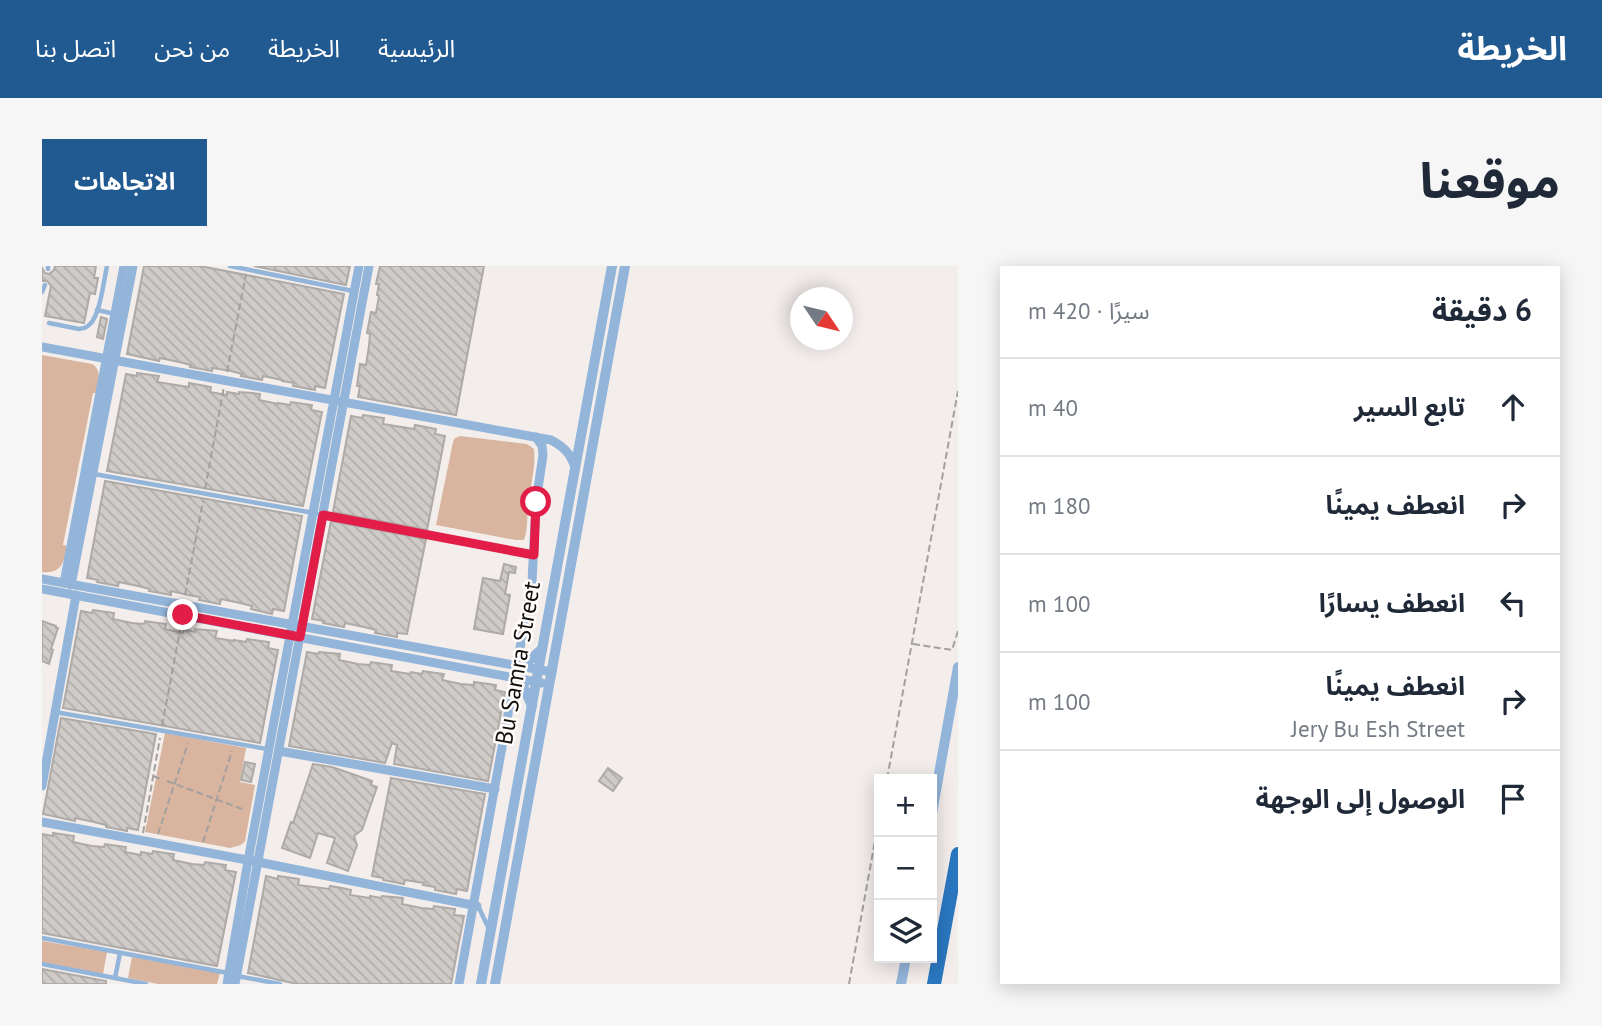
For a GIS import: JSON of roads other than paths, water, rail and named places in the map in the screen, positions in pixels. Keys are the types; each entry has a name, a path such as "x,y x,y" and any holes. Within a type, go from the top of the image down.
{"highway":[{"path":"934,984 958,854"}],"street":[{"path":"68,584 92,474 110,359 114,314 124,266"},
{"path":"68,584 110,359 132,266"},
{"path":"227,984 234,978 253,862 359,292 359,266"},
{"path":"359,292 369,266"},
{"name":"Bu Samra Street","path":"481,984 612,266"},
{"name":"Bu Samra Street","path":"495,984 625,266"},
{"path":"42,346 551,440 562,446 572,458 575,467"},
{"path":"459,984 518,679 532,582 536,502 543,455 542,446 536,437"},
{"path":"42,579 518,679 552,672"},
{"path":"42,589 520,666 550,685"},
{"path":"42,786 76,595"},
{"path":"520,666 542,649"},
{"path":"937,785 958,667"},
{"path":"518,679 532,706"},
{"path":"274,750 495,789"},
{"path":"42,822 476,906"},
{"path":"901,984 905,963"}],"lane":[{"path":"49,323 83,328 92,323 107,266"},
{"path":"230,266 359,292"},
{"path":"42,292 45,285"},
{"path":"97,310 114,314"},
{"path":"92,474 534,555"},
{"path":"55,712 274,750"},
{"path":"476,906 491,933"},
{"path":"42,938 234,978 279,984"},
{"path":"115,978 120,953"},
{"path":"42,964 146,984"}]}
